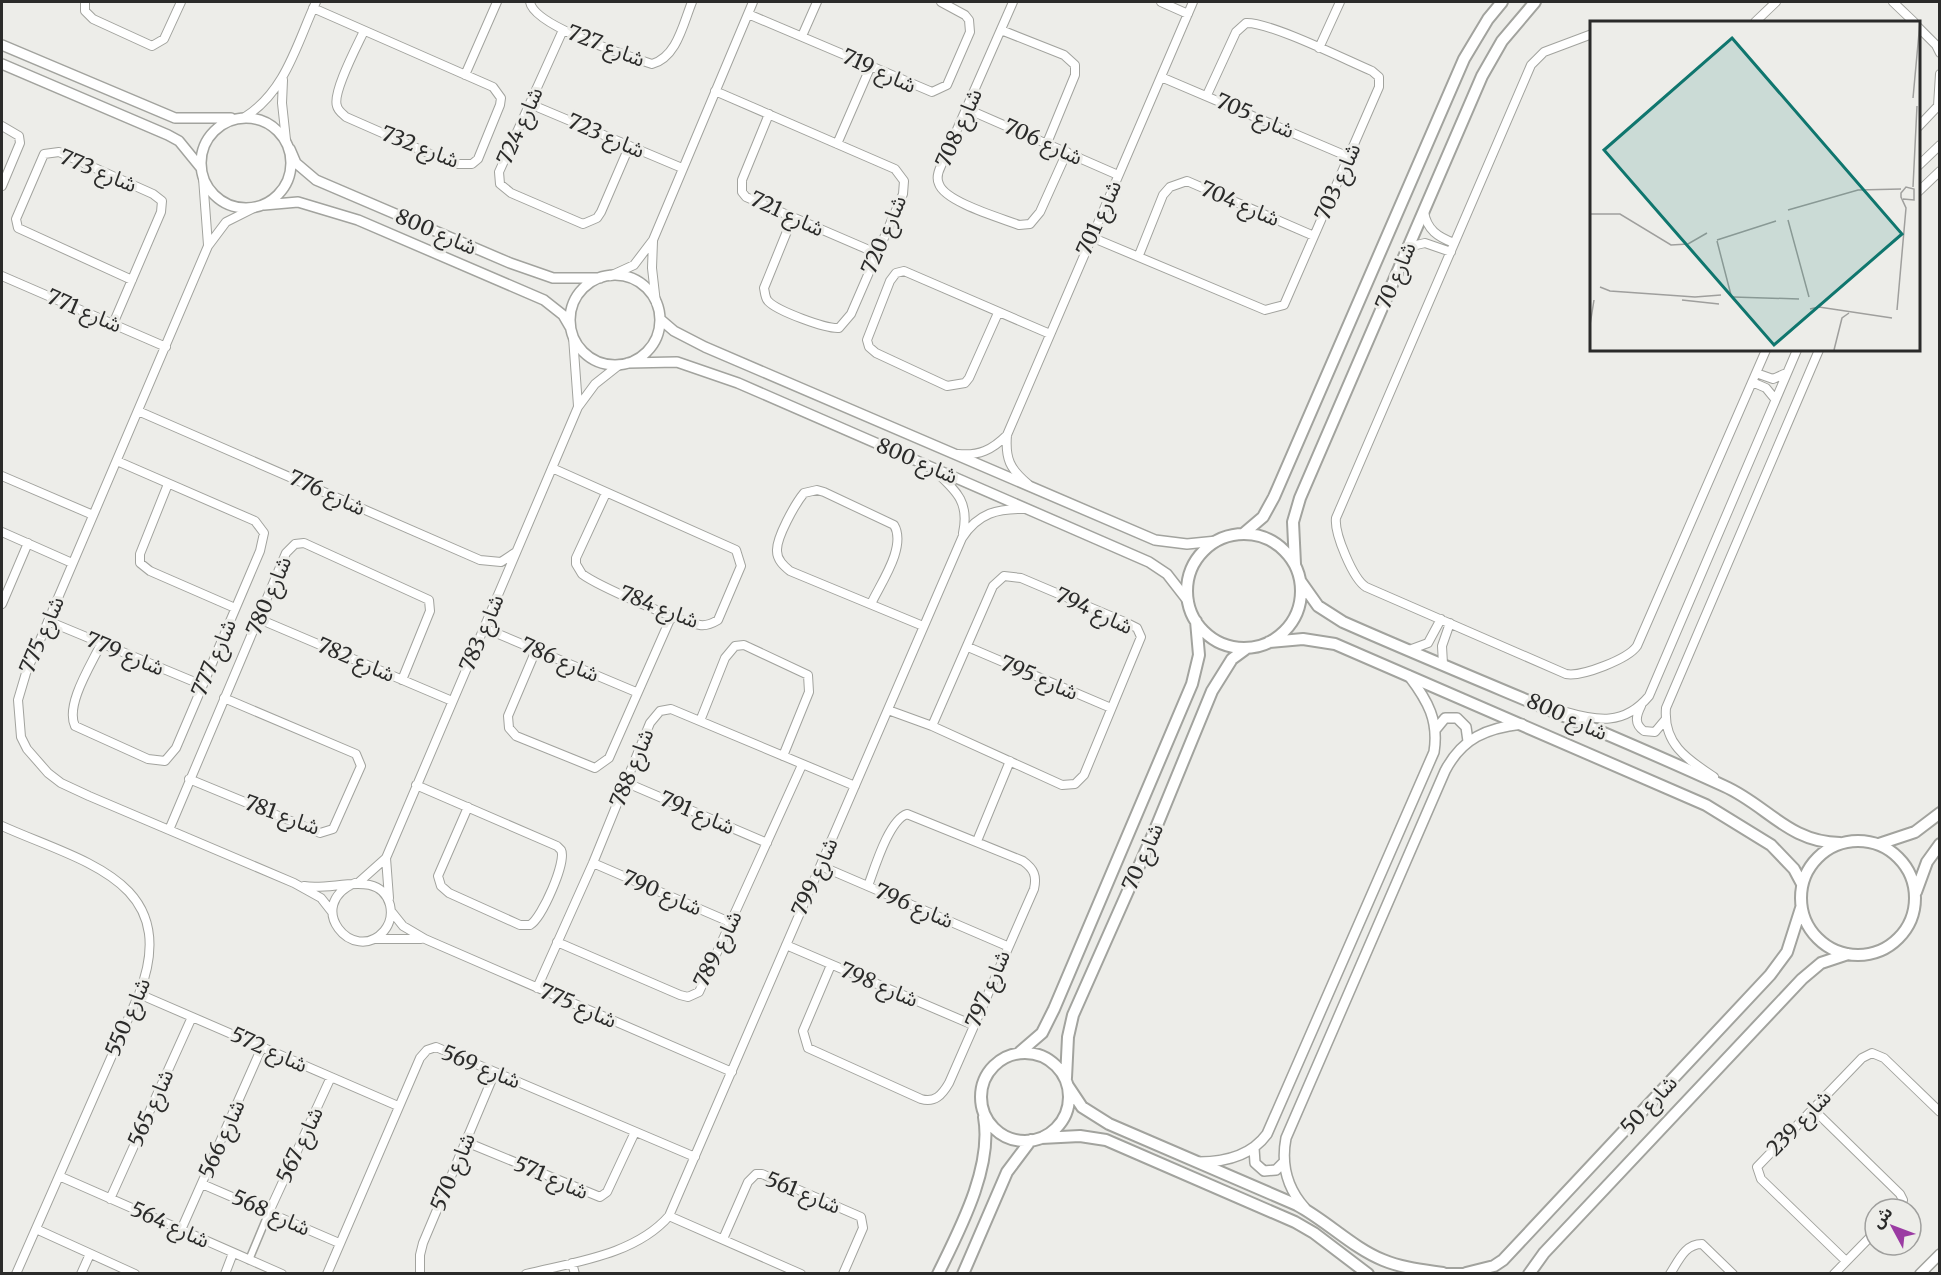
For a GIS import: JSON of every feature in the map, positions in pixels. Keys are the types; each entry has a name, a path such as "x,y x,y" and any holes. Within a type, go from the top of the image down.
{"main road":[{"name":"شارع 70","path":"1243,534 1256,525 1274,497 1464,59 1474,39 1502,2"},
{"name":"شارع 70","path":"1295,564 1293,522 1300,498 1491,58 1513,26 1535,2"},
{"path":"1243,534 1269,539 1284,550 1295,564 1301,582 1299,606 1288,627 1269,642 1247,648 1223,644 1208,635 1196,621 1188,601 1189,577 1199,556 1217,541 1243,534"},
{"name":"شارع 800","path":"1301,582 1308,595 1329,614 1727,787 1792,832 1823,843 1840,843"},
{"name":"شارع 70","path":"1020,1052 1042,1033 1054,1009 1192,684 1199,655 1196,621"},
{"name":"شارع 800","path":"1269,642 1303,639 1321,641 1408,675 1706,805 1743,825 1771,845 1794,869 1802,884"},
{"name":"شارع 70","path":"1067,1082 1067,1046 1073,1015 1155,830 1212,691 1232,658 1247,648"},
{"path":"1879,844 1915,832 1940,813"},
{"path":"1915,896 1907,868 1895,854 1879,844 1866,841 1840,843 1816,859 1802,884 1802,908 1808,927 1821,942 1848,954 1873,953 1895,941 1910,920 1915,896 1927,862 1940,844"},
{"name":"شارع 50","path":"1067,1082 1083,1107 1098,1118 1309,1211 1384,1261 1442,1273 1466,1273 1494,1266 1514,1249 1770,975 1787,952 1802,908"},
{"name":"شارع 50","path":"1529,1274 1544,1253 1802,979 1821,963 1848,954"},
{"path":"938,1274 983,1164 987,1134 981,1102 983,1082 987,1073 1001,1059 1020,1052 1042,1055 1052,1061 1067,1082 1069,1099 1064,1117 1052,1132 1036,1139 1007,1172 963,1274"},
{"path":"981,1102 988,1121 994,1129 1011,1139 1080,1136 1106,1140 1295,1222 1314,1233 1368,1274"}],"street":[{"path":"85,2 85,11 93,19 152,46 164,39 181,2"},
{"path":"465,75 497,2"},
{"name":"شارع 727","path":"530,2 540,17 563,30 652,64 661,62 672,52 692,2"},
{"path":"653,240 652,268 660,319 658,333 651,346 641,357 624,364 610,365 592,359 578,346 570,327 571,311 577,297 587,285 634,265 653,240 753,2"},
{"path":"802,36 817,2"},
{"name":"شارع 719","path":"748,14 926,92 938,92 947,85 970,26 965,15 941,2"},
{"name":"شارع 708","path":"1013,2 938,174 939,184 950,198 1018,225 1030,224 1040,212 1067,152"},
{"path":"1161,2 1188,14"},
{"name":"شارع 701","path":"1036,491 1010,466 1006,459 1007,435 1193,2"},
{"path":"1319,48 1340,2"},
{"path":"1756,21 1776,2"},
{"path":"1893,2 1913,21"},
{"path":"283,78 282,103 292,160 288,182 274,199 264,205 243,208 223,202 214,196 203,178 201,154 206,141 226,122 242,117 266,101 283,78 314,5"},
{"name":"شارع 732","path":"314,5 364,31 493,87 501,98 500,105 478,159 472,164 460,166 346,117 337,107 336,95 364,31"},
{"name":"شارع 703","path":"1091,237 1271,310 1284,305 1379,87 1379,77 1372,71 1319,48 1258,24 1246,23 1236,32 1207,95"},
{"path":"1920,29 1936,45 1940,53"},
{"name":"شارع 724","path":"563,30 499,172 500,184 511,193 578,224 597,218 601,212 629,147"},
{"path":"1001,30 1064,56 1075,65 1076,75 1047,143"},
{"path":"1590,35 1544,52 1533,60 1335,522 1354,575 1360,583 1570,675 1583,674 1632,652 1766,351"},
{"path":"2,45 175,118 242,117 269,123 288,144"},
{"path":"2,64 168,135 179,141 201,168"},
{"path":"837,144 870,68"},
{"path":"1920,125 1938,106 1940,74"},
{"name":"شارع 705","path":"1161,77 1349,157"},
{"name":"شارع 720","path":"715,92 895,169 904,181 903,194 845,323 839,328 825,327 776,306 765,295 764,288 792,219"},
{"name":"شارع 723","path":"530,104 682,168"},
{"name":"شارع 706","path":"967,109 1118,175"},
{"name":"شارع 721","path":"768,114 740,187 746,197 876,254"},
{"path":"2,126 19,136 20,143 2,186"},
{"name":"شارع 800","path":"288,144 296,163 316,180 510,263 553,278 605,277"},
{"path":"1920,164 1940,145"},
{"name":"شارع 773","path":"113,324 132,280 161,212 162,201 153,194 59,152 44,154 16,219 18,228 132,280"},
{"path":"1920,190 1940,171"},
{"name":"شارع 775","path":"203,178 208,246"},
{"name":"شارع 704","path":"1139,255 1163,195 1170,187 1187,181 1314,236"},
{"name":"شارع 800","path":"264,205 283,201 305,203 357,220 544,300 563,315 570,327"},
{"name":"شارع 775","path":"254,208 226,222 208,246 26,673 18,700 18,724 27,749 61,783 294,883 321,898 332,912"},
{"path":"1424,212 1435,234 1454,243"},
{"path":"1408,247 1425,243 1450,252"},
{"path":"998,313 969,378 956,386 947,386 876,353 869,347 867,340 890,281 897,273 904,271 1050,334"},
{"name":"شارع 771","path":"2,276 166,347"},
{"path":"605,277 625,276 638,282 649,291 656,303"},
{"name":"شارع 800","path":"660,319 674,331 705,347 947,453 1155,540 1186,544 1217,541"},
{"name":"شارع 783","path":"573,337 578,407"},
{"path":"1665,720 1655,732 1644,732 1637,725 1636,719 1641,705 1654,685 1785,373 1796,351"},
{"path":"1727,787 1680,753 1670,737 1665,720 1669,698 1819,351"},
{"name":"شارع 800","path":"624,364 664,361 699,368 1031,509 1160,568 1173,580 1188,601"},
{"name":"شارع 783","path":"390,906 386,858 578,407 595,384 624,364"},
{"path":"1756,373 1773,379 1785,373"},
{"path":"1752,382 1766,388 1775,399"},
{"name":"شارع 776","path":"138,411 480,560 501,562 516,551"},
{"path":"947,453 969,455 984,452 997,446 1007,435"},
{"name":"شارع 777","path":"101,644 74,703 72,718 75,726 148,759 158,762 171,756 262,544 264,533 255,521 117,461"},
{"name":"شارع 799","path":"669,1216 888,710 922,626 962,538 966,509 959,496 930,467"},
{"name":"شارع 784","path":"552,468 731,546 739,554 741,566 718,620 703,626 672,615 588,579 578,569 576,558 606,493"},
{"path":"2,476 93,515"},
{"path":"168,484 140,554 140,563 150,571 235,608"},
{"path":"871,604 896,549 898,533 894,525 824,492 818,490 804,493 778,543 778,558 790,571 922,626"},
{"name":"شارع 799","path":"962,538 982,516 1004,510 1031,509"},
{"path":"2,532 72,562"},
{"path":"2,604 28,543"},
{"name":"شارع 780","path":"169,830 286,553 295,544 304,543 429,600 430,611 402,680"},
{"name":"شارع 794","path":"888,710 932,726 1062,785 1075,784 1084,775 1141,637 1137,628 1010,575 997,581 932,726"},
{"path":"536,650 508,716 509,728 516,736 590,767 600,766 609,758 636,692 672,615"},
{"name":"شارع 782","path":"259,619 453,701"},
{"path":"1409,650 1428,643 1441,619"},
{"name":"شارع 779","path":"48,621 202,685"},
{"path":"1443,664 1442,646 1450,623"},
{"name":"شارع 786","path":"484,628 636,692"},
{"path":"700,721 725,658 735,646 744,645 808,675 809,692 783,756"},
{"name":"شارع 795","path":"968,647 1111,708"},
{"path":"1199,1162 1233,1158 1254,1148 1271,1128 1434,752 1436,731 1429,704 1408,675"},
{"name":"شارع 781","path":"189,779 320,833 327,833 333,829 361,766 356,754 224,698"},
{"path":"1537,704 1596,720 1611,720 1632,712 1641,705"},
{"name":"شارع 788","path":"537,988 593,863 650,723 660,711 671,709 855,786"},
{"path":"1436,731 1442,720 1449,717 1457,718 1466,727 1468,741"},
{"path":"1309,1211 1294,1192 1284,1162 1286,1138 1449,763 1468,741 1492,728 1522,724"},
{"path":"977,840 1010,760"},
{"name":"شارع 789","path":"557,942 688,997 699,992 802,765"},
{"name":"شارع 791","path":"627,783 766,843"},
{"path":"416,786 468,807 561,850 563,862 538,918 531,925 520,925 449,893 441,886 438,876 468,807"},
{"name":"شارع 797","path":"831,965 803,1031 808,1048 921,1099 928,1101 943,1093 1034,889 1036,879 1034,872 1023,861 977,840 914,815 901,816 891,829 867,886"},
{"name":"شارع 550","path":"2,826 103,871 131,893 144,913 152,946 150,962 139,994 16,1274"},
{"name":"شارع 783","path":"356,883 386,858"},
{"name":"شارع 790","path":"593,863 732,923"},
{"name":"شارع 796","path":"821,866 1007,946"},
{"name":"شارع 775","path":"294,883 323,889 356,883"},
{"path":"356,883 377,887 390,906 386,928 372,940 353,940 345,936 333,921 332,912 339,894 356,883"},
{"name":"شارع 775","path":"390,906 403,926 425,939 732,1072"},
{"name":"شارع 775","path":"372,940 407,937 425,939"},
{"name":"شارع 798","path":"786,945 973,1025"},
{"name":"شارع 572","path":"139,994 398,1106"},
{"name":"شارع 565","path":"110,1199 192,1017"},
{"name":"شارع 566","path":"182,1230 262,1047"},
{"name":"شارع 569","path":"327,1274 398,1106 420,1058 431,1047 436,1047 695,1157"},
{"name":"شارع 239","path":"1846,1261 1761,1179 1757,1171 1760,1163 1862,1058 1872,1053 1884,1058 1940,1112"},
{"name":"شارع 570","path":"420,1274 420,1255 423,1243 495,1072"},
{"name":"شارع 567","path":"269,1212 331,1077"},
{"path":"1813,1109 1902,1197"},
{"name":"شارع 571","path":"466,1142 600,1197 607,1192 635,1132"},
{"path":"1254,1148 1253,1160 1260,1169 1276,1170 1284,1162"},
{"name":"شارع 561","path":"723,1239 748,1182 756,1174 762,1174 861,1217 863,1228 843,1274"},
{"name":"شارع 564","path":"59,1176 282,1274"},
{"name":"شارع 568","path":"202,1184 339,1243"},
{"path":"249,1260 269,1212"},
{"path":"526,1274 631,1245 652,1232 669,1216 801,1274"},
{"path":"36,1229 135,1274"},
{"path":"1670,1274 1687,1248 1694,1244 1702,1244 1733,1274"},
{"path":"1834,1274 1863,1244"},
{"path":"225,1274 233,1253"},
{"path":"81,1274 90,1254"},
{"path":"1920,1274 1940,1254"},
{"path":"572,1263 575,1274"}]}
